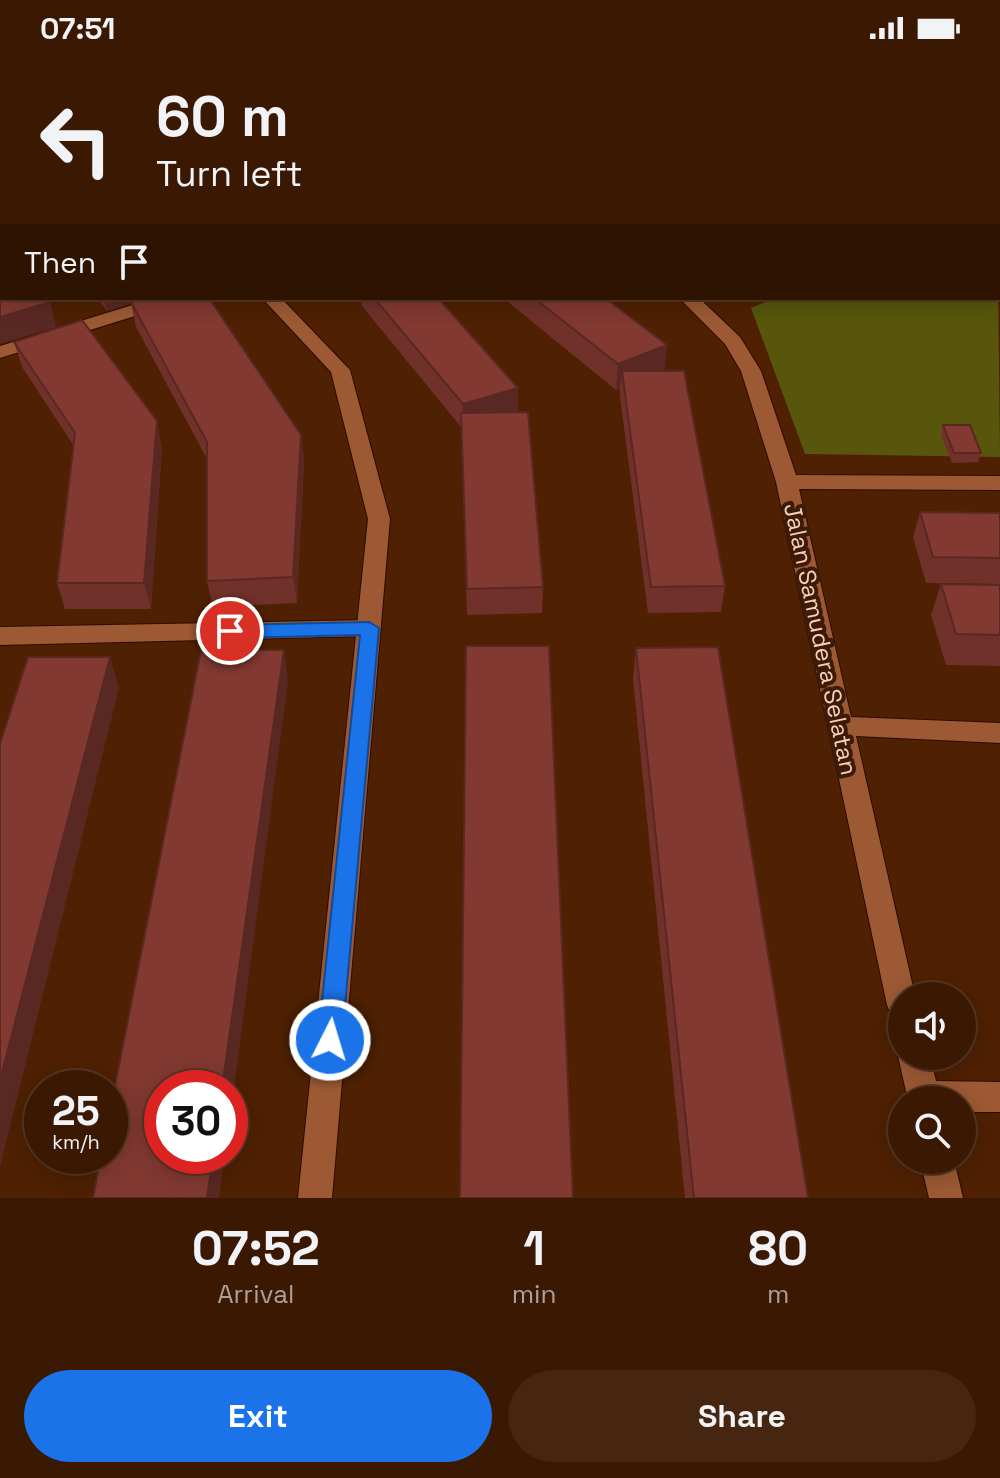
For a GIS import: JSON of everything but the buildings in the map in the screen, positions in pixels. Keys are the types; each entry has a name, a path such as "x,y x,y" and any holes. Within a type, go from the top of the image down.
{"street":[{"path":"0,352 168,300"},
{"path":"273,300 340,370 379,519 315,1198"},
{"name":"Jalan Samudera Selatan","path":"703,301 751,371 787,482 897,982"},
{"path":"787,482 1000,483"},
{"path":"0,636 369,628"},
{"path":"839,726 1000,733"},
{"path":"976,1097 1000,1097"},
{"path":"940,1174 946,1198"}],"shaded area":[{"path":"770,300 998,300 1000,457 805,454 751,308"}],"route":[{"path":"230,631 369,628 330,1040"}]}
